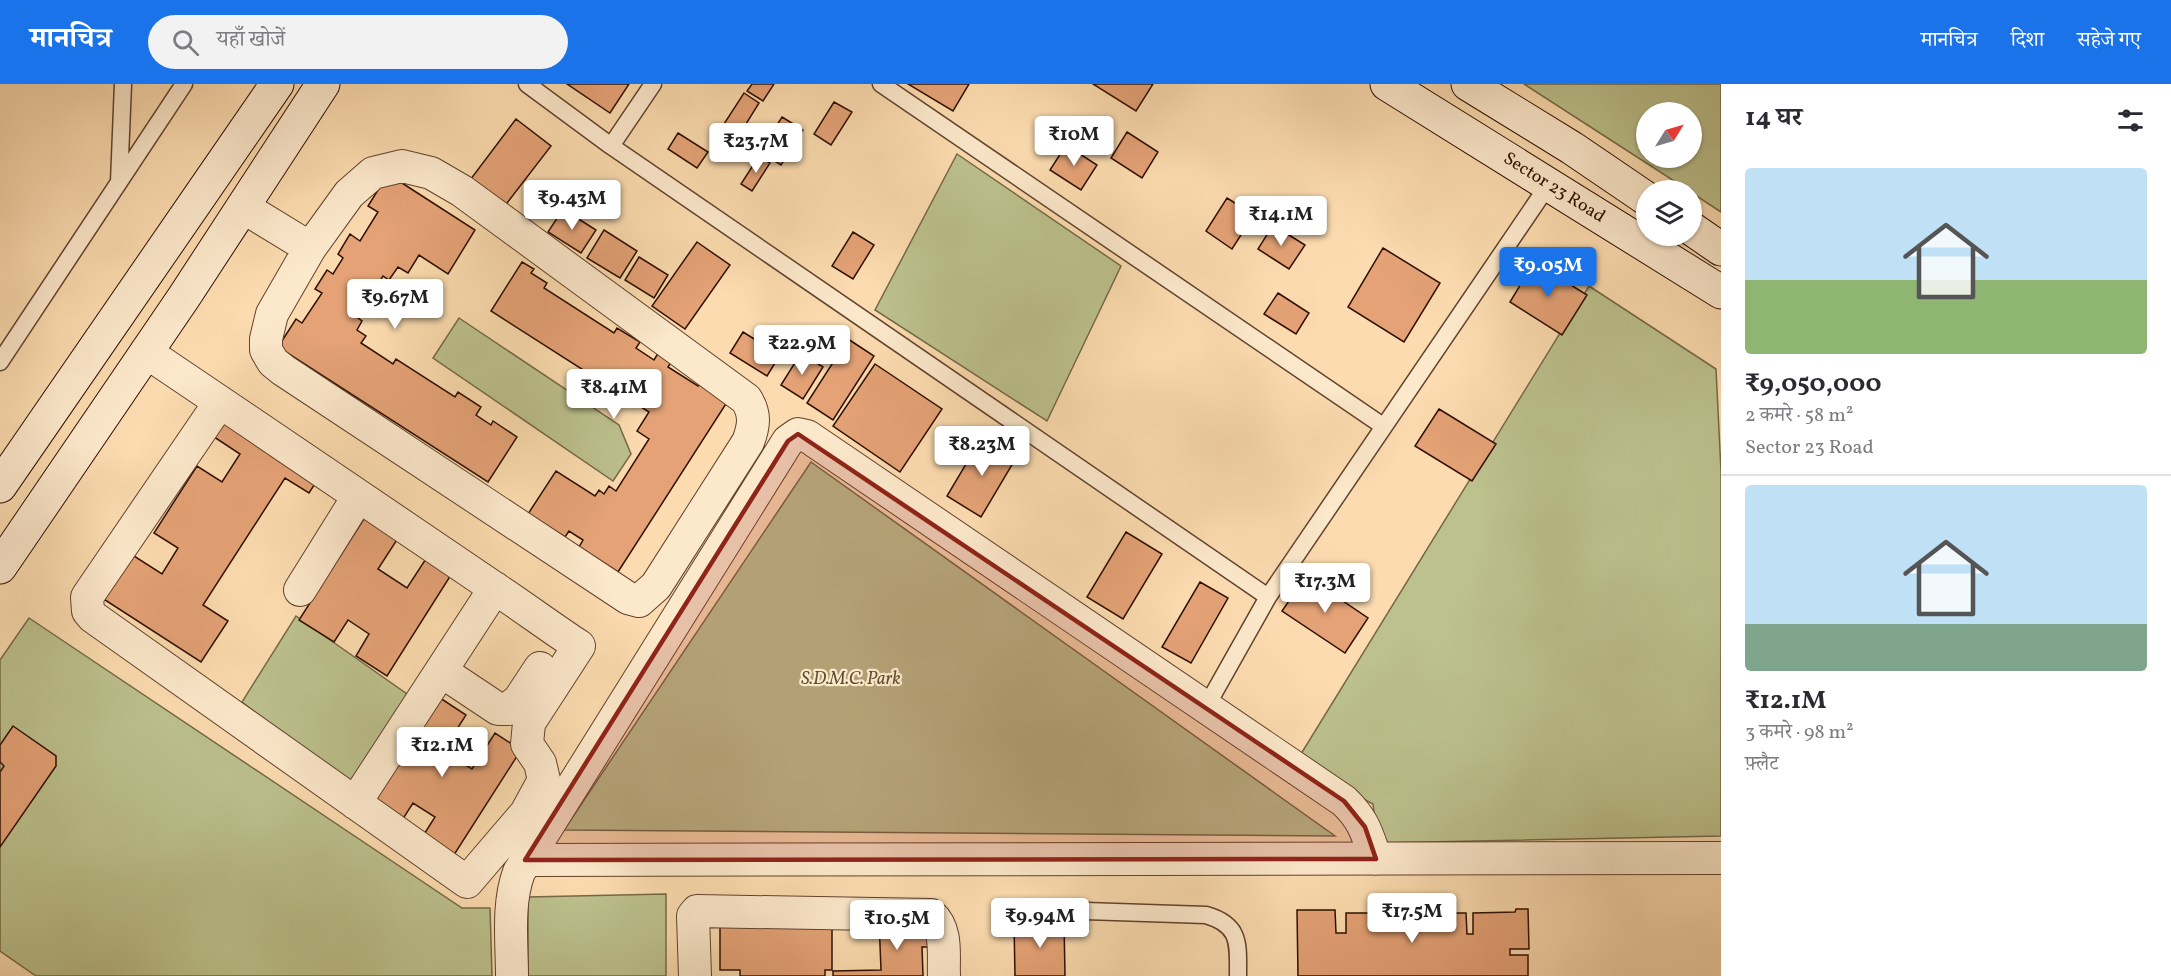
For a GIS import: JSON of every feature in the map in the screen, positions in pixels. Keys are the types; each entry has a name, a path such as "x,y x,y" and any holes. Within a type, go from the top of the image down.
{"street":[{"path":"0,486 277,84"},
{"path":"0,567 243,207 323,84"},
{"name":"Sector 23 Road","path":"1387,84 1721,292"},
{"path":"1468,84 1572,148 1636,192"},
{"path":"402,166 431,172 462,191 746,399 753,412 754,426 748,442 656,586 647,596 639,601 628,598 273,362 266,350 266,339 272,314 310,249 349,194 373,173 402,166"},
{"path":"243,207 310,249"},
{"path":"1702,237 1721,249"},
{"path":"146,352 220,402 358,497 579,646 529,723 527,744 540,763 544,780 526,813 467,882 93,617 88,611 87,597 220,402"},
{"path":"512,976 512,905 515,882 525,861 788,441 798,434 807,436 1344,801 1365,826 1376,859"},
{"path":"300,590 358,497"},
{"path":"355,803 495,588"},
{"path":"441,671 498,709 508,710 519,700 562,635"},
{"path":"525,861 1721,858"},
{"path":"695,976 693,916 697,911 931,915 940,926 943,938 944,976"}],"lane":[{"path":"119,184 123,84"},
{"path":"0,362 184,84"},
{"path":"527,84 611,146 1268,597"},
{"path":"611,146 652,84"},
{"path":"881,84 1383,426"},
{"path":"1206,707 1268,597 1549,184"},
{"path":"1025,909 1206,915 1222,920 1234,932 1238,950 1238,976"}],"highlighted area":[{"path":"798,434 1344,801 1365,827 1376,859 525,860 788,441"}],"green space":[{"path":"1524,84 1721,84 1721,212 1702,200 1702,180 1673,180 1654,168 1702,168 1702,102 1636,102 1636,156"},
{"path":"957,154 1121,266 1047,421 875,310"},
{"path":"1589,286 1716,369 1721,471 1721,836 1378,843 1373,804 1296,762"},
{"path":"459,318 619,425 631,454 613,481 433,358"},
{"name":"S.D.M.C. Park","path":"811,462 1335,836 564,830"},
{"path":"296,616 407,694 354,790 242,702"},
{"path":"29,618 462,908 490,908 492,976 36,976 0,951 0,660"},
{"path":"666,894 666,976 528,976 528,897"}],"building":[{"path":"567,84 629,84 610,113"},
{"path":"752,84 774,84 763,101 747,91"},
{"path":"908,84 969,84 953,111"},
{"path":"1093,84 1153,84 1136,111"},
{"path":"744,93 759,103 738,137 722,127"},
{"path":"834,102 852,112 831,145 814,134"},
{"path":"782,117 803,130 781,165 760,152"},
{"path":"516,119 551,146 504,207 470,180"},
{"path":"1127,132 1158,152 1142,178 1111,158"},
{"path":"678,133 708,152 697,168 668,149"},
{"path":"1066,145 1097,165 1081,190 1050,170"},
{"path":"759,156 770,163 752,191 741,184"},
{"path":"388,174 475,230 448,274 419,255 408,273 398,267 389,280 383,276 357,317 362,321 357,330 366,336 361,343 393,364 396,359 455,397 458,392 481,407 476,415 491,425 493,421 517,437 488,482 278,347 296,319 302,323 322,293 315,289 327,270 333,274 343,258 338,254 350,234 360,241 378,212 368,206"},
{"path":"1227,198 1254,215 1232,249 1206,231"},
{"path":"563,209 596,230 581,253 548,232"},
{"path":"1273,225 1305,245 1289,269 1258,249"},
{"path":"604,230 637,251 620,278 587,258"},
{"path":"853,232 874,245 853,279 832,266"},
{"path":"697,242 730,265 685,329 652,306"},
{"path":"1383,248 1440,283 1404,342 1348,307"},
{"path":"639,257 668,275 654,298 625,280"},
{"path":"522,262 534,269 531,273 547,283 544,288 614,333 617,328 640,342 636,348 654,360 660,350 673,359 668,367 698,386 704,378 731,396 618,572 579,547 583,540 569,531 565,537 528,514 556,471 595,496 599,490 604,494 609,486 616,491 649,439 637,431 649,412 491,311"},
{"path":"1534,262 1587,295 1562,335 1510,302"},
{"path":"1278,293 1309,313 1296,334 1264,314"},
{"path":"743,332 780,355 767,376 730,353"},
{"path":"848,339 874,356 833,420 807,403"},
{"path":"801,353 823,367 803,399 781,385"},
{"path":"875,364 942,409 900,472 833,426"},
{"path":"1439,409 1496,444 1472,481 1415,446"},
{"path":"221,412 320,476 309,493 285,478 203,605 228,621 201,662 102,598 131,554 162,574 178,548 154,533 197,466 222,482 240,454 208,433"},
{"path":"982,437 1016,458 981,517 947,496"},
{"path":"369,511 402,532 378,569 407,588 431,551 456,567 387,676 356,656 369,634 348,620 334,642 299,620"},
{"path":"1126,532 1162,554 1123,619 1087,597"},
{"path":"1306,576 1368,618 1345,653 1282,611"},
{"path":"1200,582 1228,598 1191,663 1162,647"},
{"path":"434,694 466,715 443,751 472,769 495,733 521,750 452,858 421,839 435,817 413,803 399,825 369,803"},
{"path":"13,726 56,756 56,766 0,847 0,772 4,766 0,762 0,745"},
{"path":"1516,909 1528,909 1529,949 1510,949 1510,955 1528,955 1528,976 1298,976 1297,910 1335,910 1336,933 1346,933 1346,913 1387,913 1387,910 1403,910 1403,928 1410,928 1410,910 1427,910 1427,913 1466,913 1467,934 1473,934 1473,913 1515,912"},
{"path":"720,920 832,921 832,970 825,970 825,976 740,976 740,970 720,970"},
{"path":"879,920 909,920 910,931 930,931 930,947 922,947 923,976 833,976 833,971 881,970"},
{"path":"1064,921 1065,976 1015,976 1014,922"}]}
